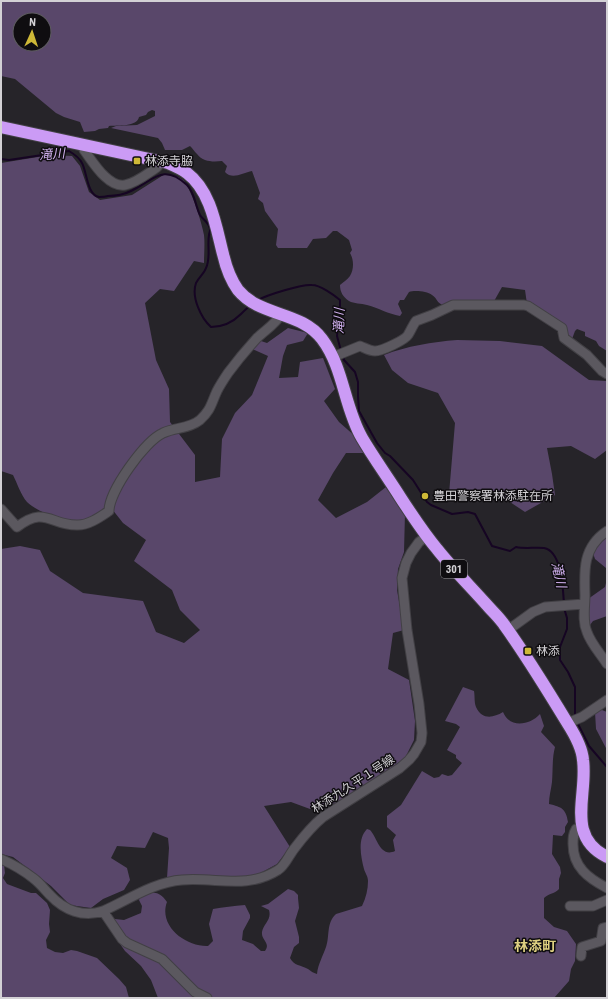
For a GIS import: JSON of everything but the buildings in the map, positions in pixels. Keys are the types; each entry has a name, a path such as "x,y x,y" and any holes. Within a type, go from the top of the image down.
{"highway":[{"name":"301","path":"1,127 168,163 187,173 200,186 213,216 231,277 242,294 255,304 305,324 316,331 324,341 333,357 352,416 362,438 415,519 440,552 508,630 574,720 584,762 580,812 582,827 587,839 597,850 607,857"}],"street":[{"path":"84,145 84,150 107,180 116,185 125,186 133,182 156,168 160,162"},
{"path":"333,357 360,346 372,351 385,348 408,335 416,321 453,305 524,305 528,306 562,328 564,338 587,354 602,371 607,374"},
{"path":"1,509 17,527 25,521 38,516 44,516 62,523 78,526 83,525 108,511 110,501 121,480 148,443 164,432 190,426 209,412 219,387 228,372 257,338 278,320 280,314"},
{"path":"607,531 589,551 585,564 584,604 586,632 607,664"},
{"name":"林添九久平１号線","path":"1,859 21,869 34,878 54,899 63,906 71,910 87,914 96,914 147,890 166,883 182,880 255,881 280,869 316,822 391,775 409,760 421,742 422,733 402,578 406,563 411,553 419,542 427,536"},
{"path":"508,630 541,608 584,604"},
{"path":"574,720 607,700"},
{"path":"582,827 576,829 573,835 573,851 575,858 585,874 607,888"},
{"path":"570,906 593,906 607,900"},
{"path":"103,911 122,939 127,943 162,959 195,992 207,998"},
{"path":"581,956 582,947 601,941 603,928 607,927"}],"shaded area":[{"path":"1,1 607,1 607,351 599,346 596,341 585,336 585,332 577,329 572,339 527,304 525,290 502,287 493,303 444,305 440,304 430,294 420,291 411,291 404,300 400,300 398,304 402,313 400,316 365,304 351,302 342,294 340,285 350,276 353,267 350,253 352,250 349,240 337,231 333,231 326,238 313,239 307,248 278,248 276,245 278,229 265,211 263,203 258,199 260,193 252,171 231,176 225,172 227,166 222,161 202,159 190,146 182,150 165,150 158,138 111,128 116,126 137,125 155,116 155,111 152,110 146,115 139,117 138,120 131,124 109,126 108,128 84,132 80,122 56,113 15,79 1,76"},
{"path":"50,155 72,156 80,166 89,192 100,200 132,195 165,174 183,180 193,198 204,235 204,263 194,261 174,291 160,289 145,303 156,360 169,389 170,422 195,455 195,482 220,477 222,439 235,413 252,395 268,356 250,348 258,340 267,343 288,328 308,333 303,341 287,345 283,356 279,378 298,377 300,362 323,358 335,389 324,401 339,422 364,444 365,453 346,453 318,500 336,518 367,502 386,487 405,513 404,552 398,569 397,590 404,630 393,633 388,669 409,680 415,721 414,740 405,758 357,793 332,804 310,809 291,802 264,806 290,847 277,864 255,876 167,878 169,848 168,838 153,832 145,848 117,846 111,858 127,868 130,880 124,890 103,899 91,908 70,905 51,886 13,857 1,854 1,549 20,546 40,550 50,571 83,593 143,601 156,632 184,643 200,630 180,610 172,590 134,561 146,540 123,523 112,509 87,521 81,522 64,520 47,514 32,506 25,499 13,475 1,471 1,163"},
{"path":"457,340 500,341 542,346 589,380 607,381 607,450 595,459 571,446 547,448 555,495 525,512 495,492 478,492 465,498 449,494 455,423 438,393 408,383 392,370 384,355 420,345"},
{"path":"607,533 607,572 606,568 595,559 593,553"},
{"path":"607,579 607,616 593,621 590,625 586,625 588,599 605,587"},
{"path":"463,687 474,691 476,707 481,714 485,716 495,716 503,712 510,721 520,724 531,721 540,714 544,726 541,732 555,747 549,804 563,809 568,822 562,836 553,835 552,854 560,867 561,873 559,879 559,889 544,898 544,918 554,927 567,931 576,944 575,961 571,969 569,981 554,998 158,998 151,980 141,966 125,951 113,934 112,921 115,919 124,920 141,913 142,906 139,900 140,897 152,893 161,895 167,902 165,911 170,927 183,939 200,945 208,946 213,941 209,924 213,909 245,905 250,918 243,931 242,940 253,944 261,951 265,951 267,946 262,932 270,913 269,910 261,906 268,904 288,889 294,891 298,895 299,908 295,921 299,943 294,947 290,958 296,964 317,974 319,963 326,947 329,925 331,921 336,914 362,906 365,900 368,878 364,869 361,854 361,843 364,833 367,829 370,830 382,849 386,852 395,851 393,840 396,835 387,827 387,816 401,805 422,771 434,778 439,777 442,774 448,776 452,775 462,763 456,758 456,755 447,750 460,727 456,724 445,721"},
{"path":"602,710 607,712 607,750 596,729 595,712"},
{"path":"1,862 4,865 5,873 3,878 7,884 31,893 36,893 47,903 50,910 50,932 46,940 47,948 55,952 63,953 71,950 77,951 97,958 126,987 129,998 1,998"}],"waterway":[{"name":"滝川","path":"1,159 9,160 69,151 81,161 90,188 92,192 99,197 117,195 131,191 152,178 165,174 179,178 190,188 200,215 208,223 210,228 209,256 204,272 196,283 195,289 196,301 201,313 207,323 211,327 215,327 231,322 251,305"},
{"name":"滝川","path":"258,300 285,290 307,285 315,285 327,291 340,300 337,336 341,351"},
{"name":"滝川","path":"343,356 344,360 355,372 358,382 359,411 377,443 385,453 390,456 413,480 427,502 452,514 468,512 475,514 492,546 510,551 516,547 544,548 550,551 555,556 558,563 564,604"},
{"name":"滝川","path":"564,608 567,618 567,629 560,647 560,660 575,687 576,718"},
{"name":"滝川","path":"577,722 589,746 607,767"}],"place":[{"name":"林添寺脇","path":"137,161"},
{"name":"豊田警察署林添駐在所","path":"425,496"},
{"name":"林添","path":"528,651"}],"district":[{"name":"林添町","path":"535,946"}]}
